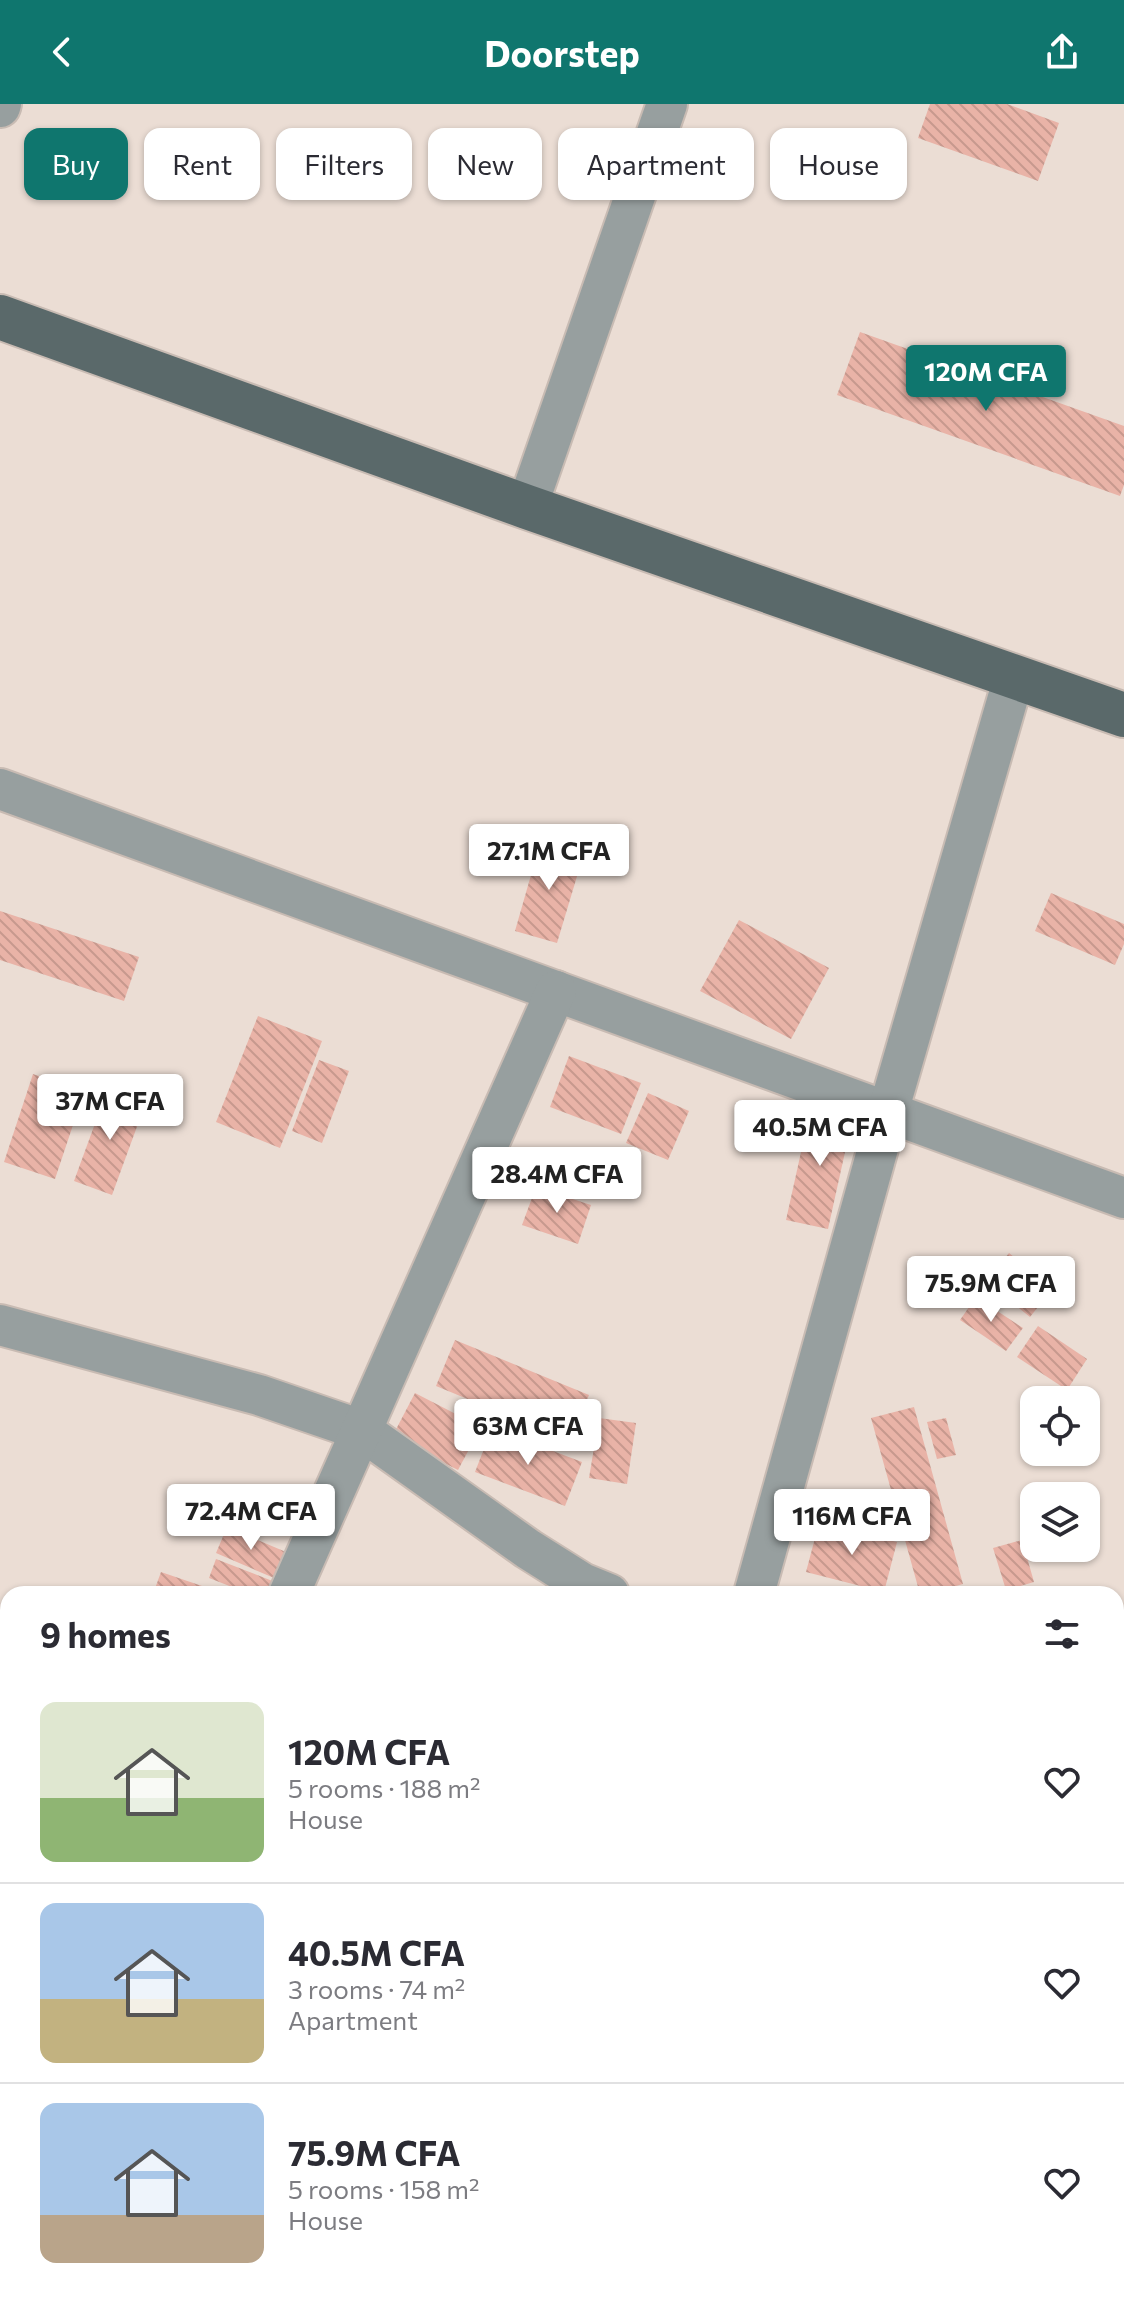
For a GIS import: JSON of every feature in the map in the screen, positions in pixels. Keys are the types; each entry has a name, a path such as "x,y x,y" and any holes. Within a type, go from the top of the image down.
{"main road":[{"path":"0,317 527,507 1124,715"}],"street":[{"path":"527,507 667,104"},
{"path":"756,1586 888,1112 1014,677"},
{"path":"0,789 1124,1198"},
{"path":"293,1586 556,991"},
{"path":"0,1325 259,1395 361,1430 528,1549 589,1586"}],"building":[{"path":"930,104 1007,104 1059,123 1038,181 918,138"},
{"path":"860,332 1124,426 1124,485 1120,496 837,395"},
{"path":"541,840 584,853 557,943 515,931"},
{"path":"1051,893 1124,924 1124,944 1115,965 1035,931"},
{"path":"0,911 139,957 124,1001 0,960"},
{"path":"739,920 829,968 791,1039 700,991"},
{"path":"258,1016 322,1041 280,1148 216,1122"},
{"path":"569,1056 641,1083 621,1134 550,1107"},
{"path":"319,1060 349,1071 322,1143 292,1131"},
{"path":"33,1074 84,1092 55,1179 4,1162"},
{"path":"108,1088 146,1102 112,1195 74,1181"},
{"path":"648,1093 689,1111 668,1160 626,1143"},
{"path":"811,1107 853,1116 828,1229 786,1220"},
{"path":"536,1187 591,1205 578,1244 522,1225"},
{"path":"1009,1253 1053,1288 1030,1317 986,1282"},
{"path":"976,1297 1023,1328 1006,1351 960,1320"},
{"path":"1038,1326 1087,1359 1070,1386 1061,1386 1017,1357"},
{"path":"455,1340 589,1395 569,1441 436,1386"},
{"path":"415,1393 481,1427 458,1470 392,1437"},
{"path":"914,1407 963,1584 918,1586 871,1418"},
{"path":"599,1418 636,1423 627,1484 589,1478"},
{"path":"946,1418 956,1455 937,1459 927,1422"},
{"path":"492,1428 582,1462 565,1506 475,1472"},
{"path":"819,1523 897,1542 886,1586 861,1586 806,1572"},
{"path":"227,1527 286,1552 274,1578 216,1553"},
{"path":"1020,1541 1020,1562 1028,1562 1034,1582 1005,1586 993,1548"},
{"path":"216,1559 275,1582 274,1586 230,1586 209,1578"},
{"path":"161,1572 202,1586 156,1586"}]}
